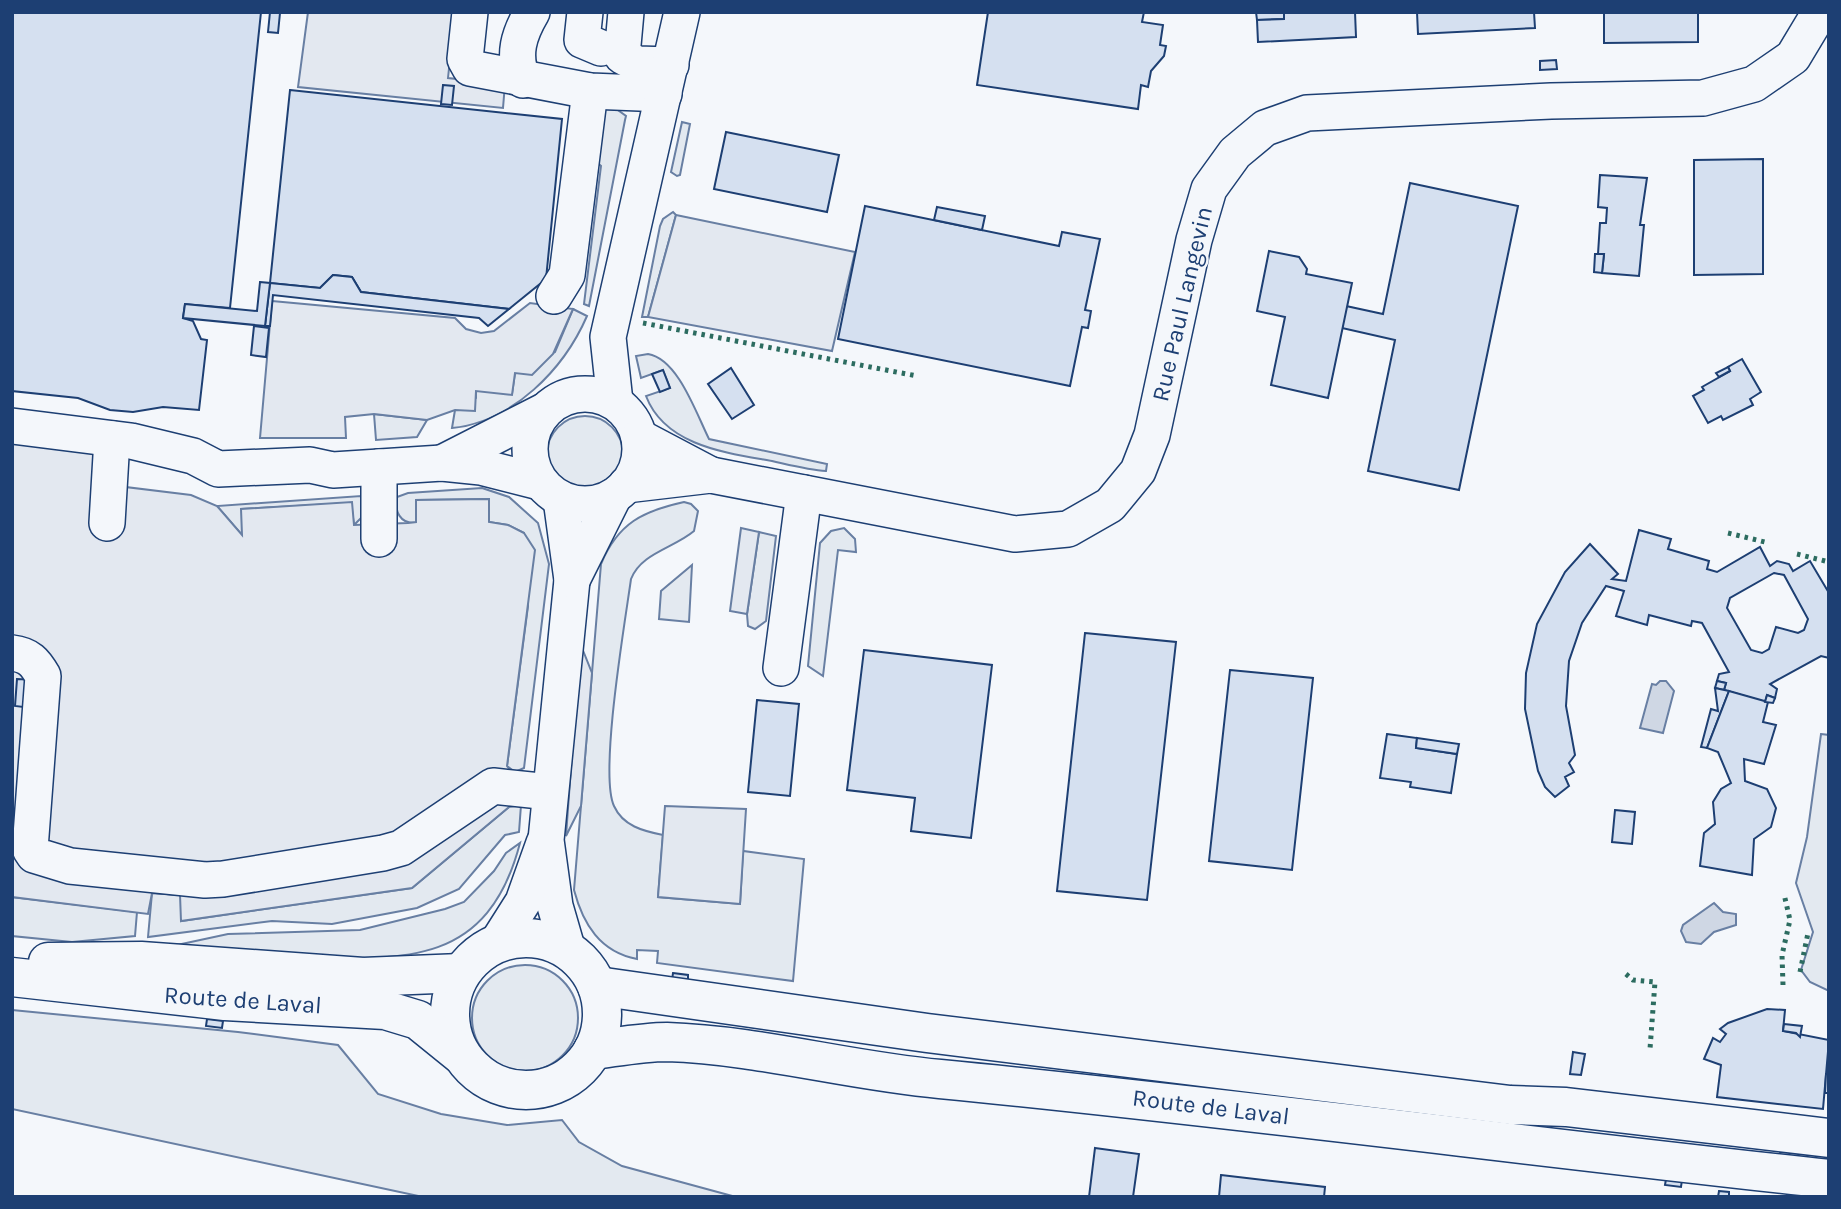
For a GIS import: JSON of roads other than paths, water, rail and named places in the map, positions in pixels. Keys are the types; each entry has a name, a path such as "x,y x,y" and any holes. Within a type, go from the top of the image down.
{"main road":[{"path":"516,937 539,938 568,951 589,972 597,986 602,1021 593,1050 569,1077 546,1087 521,1090 498,1085 475,1071 460,1054 453,1035 450,1007 461,974 475,957 497,943 516,937"},
{"name":"Route de Laval","path":"12,962 141,961 363,976 461,974"},
{"name":"Route de Laval","path":"12,977 225,1001 385,1010 418,1020 460,1054"},
{"name":"Route de Laval","path":"597,986 927,1033 1510,1105 1566,1107 1829,1138"},
{"name":"Route de Laval","path":"593,1050 666,1042 706,1046 924,1078 1143,1100 1829,1179"}],"street":[{"path":"470,12 465,59 470,68 590,92 667,80"},
{"path":"582,30 604,12"},
{"path":"582,30 626,12"},
{"path":"615,402 608,337 682,12"},
{"name":"Rue Paul Langevin","path":"639,437 711,475 1015,534 1068,528 1110,505 1138,471 1152,435 1194,240 1209,189 1236,153 1265,128 1307,113 1551,101 1703,98 1754,84 1793,57 1820,12"},
{"path":"519,18 517,66 523,80"},
{"path":"582,30 667,80"},
{"path":"554,296 567,275 590,92"},
{"path":"497,943 523,902 545,840 572,580 550,490 531,465 529,445 533,427 608,337"},
{"path":"442,463 553,404 580,393 598,394 615,402 630,417 639,437 640,454 636,470 620,490 572,580"},
{"path":"12,426 112,439 180,453 218,468 310,465 334,470 442,463 481,467 587,504 620,490"},
{"path":"107,523 112,439"},
{"path":"379,467 379,539"},
{"name":"Rue Paul Langevin","path":"620,490 711,475"},
{"path":"781,668 804,493"},
{"path":"12,653 24,654 35,663 43,676 30,849 34,855 70,866"},
{"path":"12,869 70,866 205,880 383,853 418,838 493,786 550,792"},
{"path":"545,840 555,906 568,951"}]}
